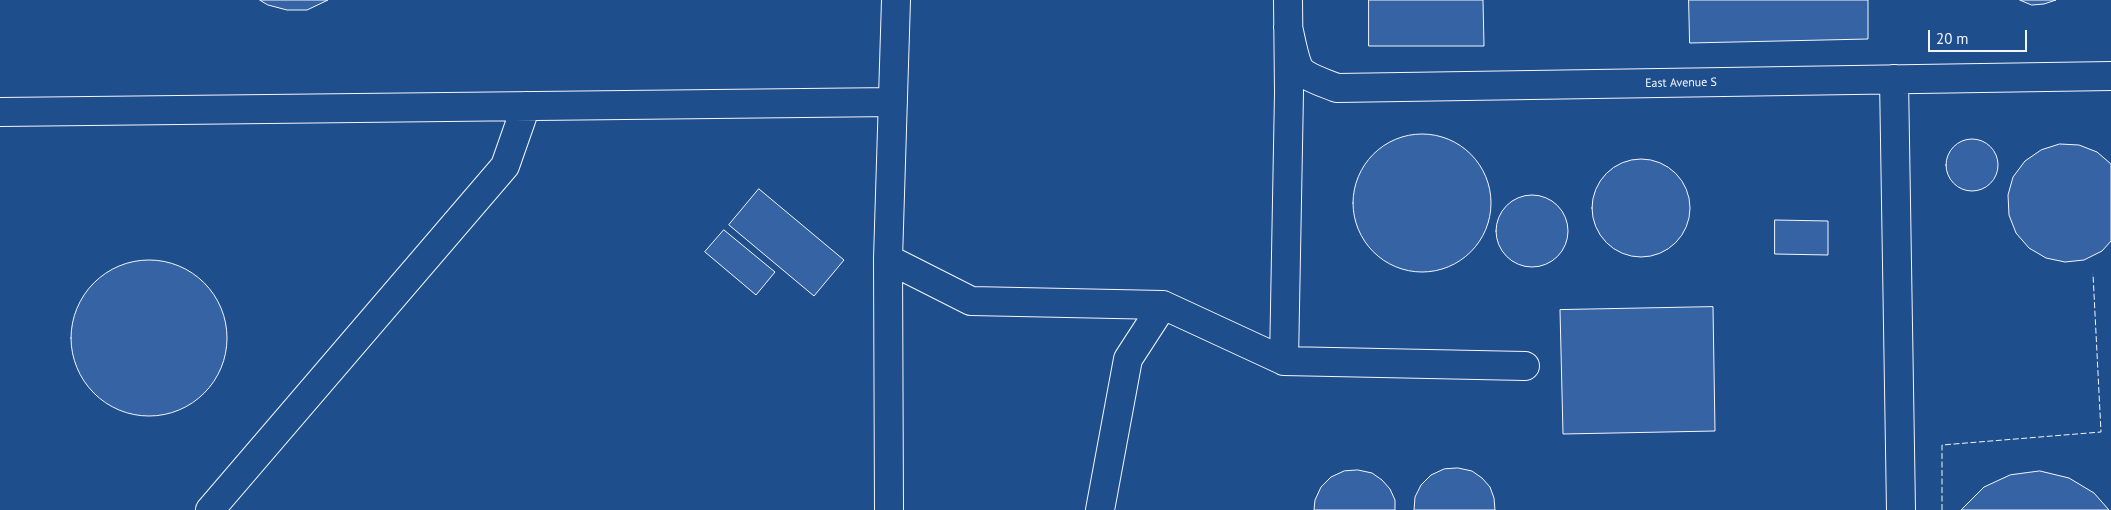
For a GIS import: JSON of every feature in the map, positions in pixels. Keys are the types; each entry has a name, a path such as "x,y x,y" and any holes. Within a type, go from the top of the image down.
{"lane":[{"path":"889,510 888,259 896,0"},
{"path":"1284,361 1289,93 1288,0"},
{"name":"East Avenue S","path":"1288,27 1297,64 1303,73 1338,88 2111,76"},
{"path":"1894,79 1901,510"},
{"path":"0,112 893,102"},
{"path":"210,510 505,166 526,106"},
{"path":"888,259 972,301 1164,305 1284,361 1525,366"},
{"path":"1100,510 1128,359 1164,305"}],"building":[{"path":"260,0 328,0 307,10 287,10 268,5"},
{"path":"1369,0 1483,0 1484,46 1369,46"},
{"path":"1689,0 1868,0 1868,39 1690,43"},
{"path":"2020,0 2056,0 2032,5"},
{"path":"1422,134 1448,140 1460,146 1470,155 1479,165 1485,177 1491,203 1485,229 1479,241 1470,251 1460,260 1448,266 1422,272 1396,266 1384,260 1374,251 1365,241 1359,229 1353,203 1359,177 1365,165 1374,155 1384,146 1396,140"},
{"path":"1972,139 1982,141 1990,147 1996,155 1998,165 1996,175 1990,183 1982,189 1972,191 1962,189 1954,183 1948,175 1946,165 1948,155 1954,147 1962,141"},
{"path":"2060,144 2079,145 2097,152 2111,164 2111,241 2102,251 2084,260 2065,262 2046,258 2029,248 2016,233 2009,215 2008,195 2013,177 2025,161 2041,150"},
{"path":"1641,159 1660,163 1676,173 1686,189 1690,208 1686,227 1676,243 1660,253 1641,257 1622,253 1606,243 1596,227 1592,208 1596,189 1606,173 1622,163"},
{"path":"759,189 844,260 814,296 729,225"},
{"path":"1539,195 1558,205 1566,217 1568,231 1566,245 1558,257 1546,265 1525,267 1506,257 1498,245 1496,224 1506,205 1518,197"},
{"path":"1775,220 1828,221 1828,255 1775,254"},
{"path":"724,230 775,272 756,295 705,252"},
{"path":"141,260 157,260 172,263 186,269 209,288 218,301 224,315 227,338 226,353 218,375 199,398 186,407 172,413 157,416 141,416 126,413 112,407 89,388 80,375 74,361 71,346 71,330 74,315 80,301 99,278 112,269 126,263"},
{"path":"1713,307 1715,431 1563,434 1560,310"},
{"path":"1458,468 1472,471 1490,487 1494,498 1495,510 1414,510 1415,497 1421,485 1431,475 1444,469"},
{"path":"1358,470 1372,473 1382,480 1390,489 1395,500 1395,510 1314,510 1315,500 1321,487 1331,477 1344,471"},
{"path":"2040,471 2069,478 2094,493 2109,510 1961,510 1984,487 2010,475"}],"fence":[{"path":"1942,510 1942,445 2101,432 2093,274"}]}
